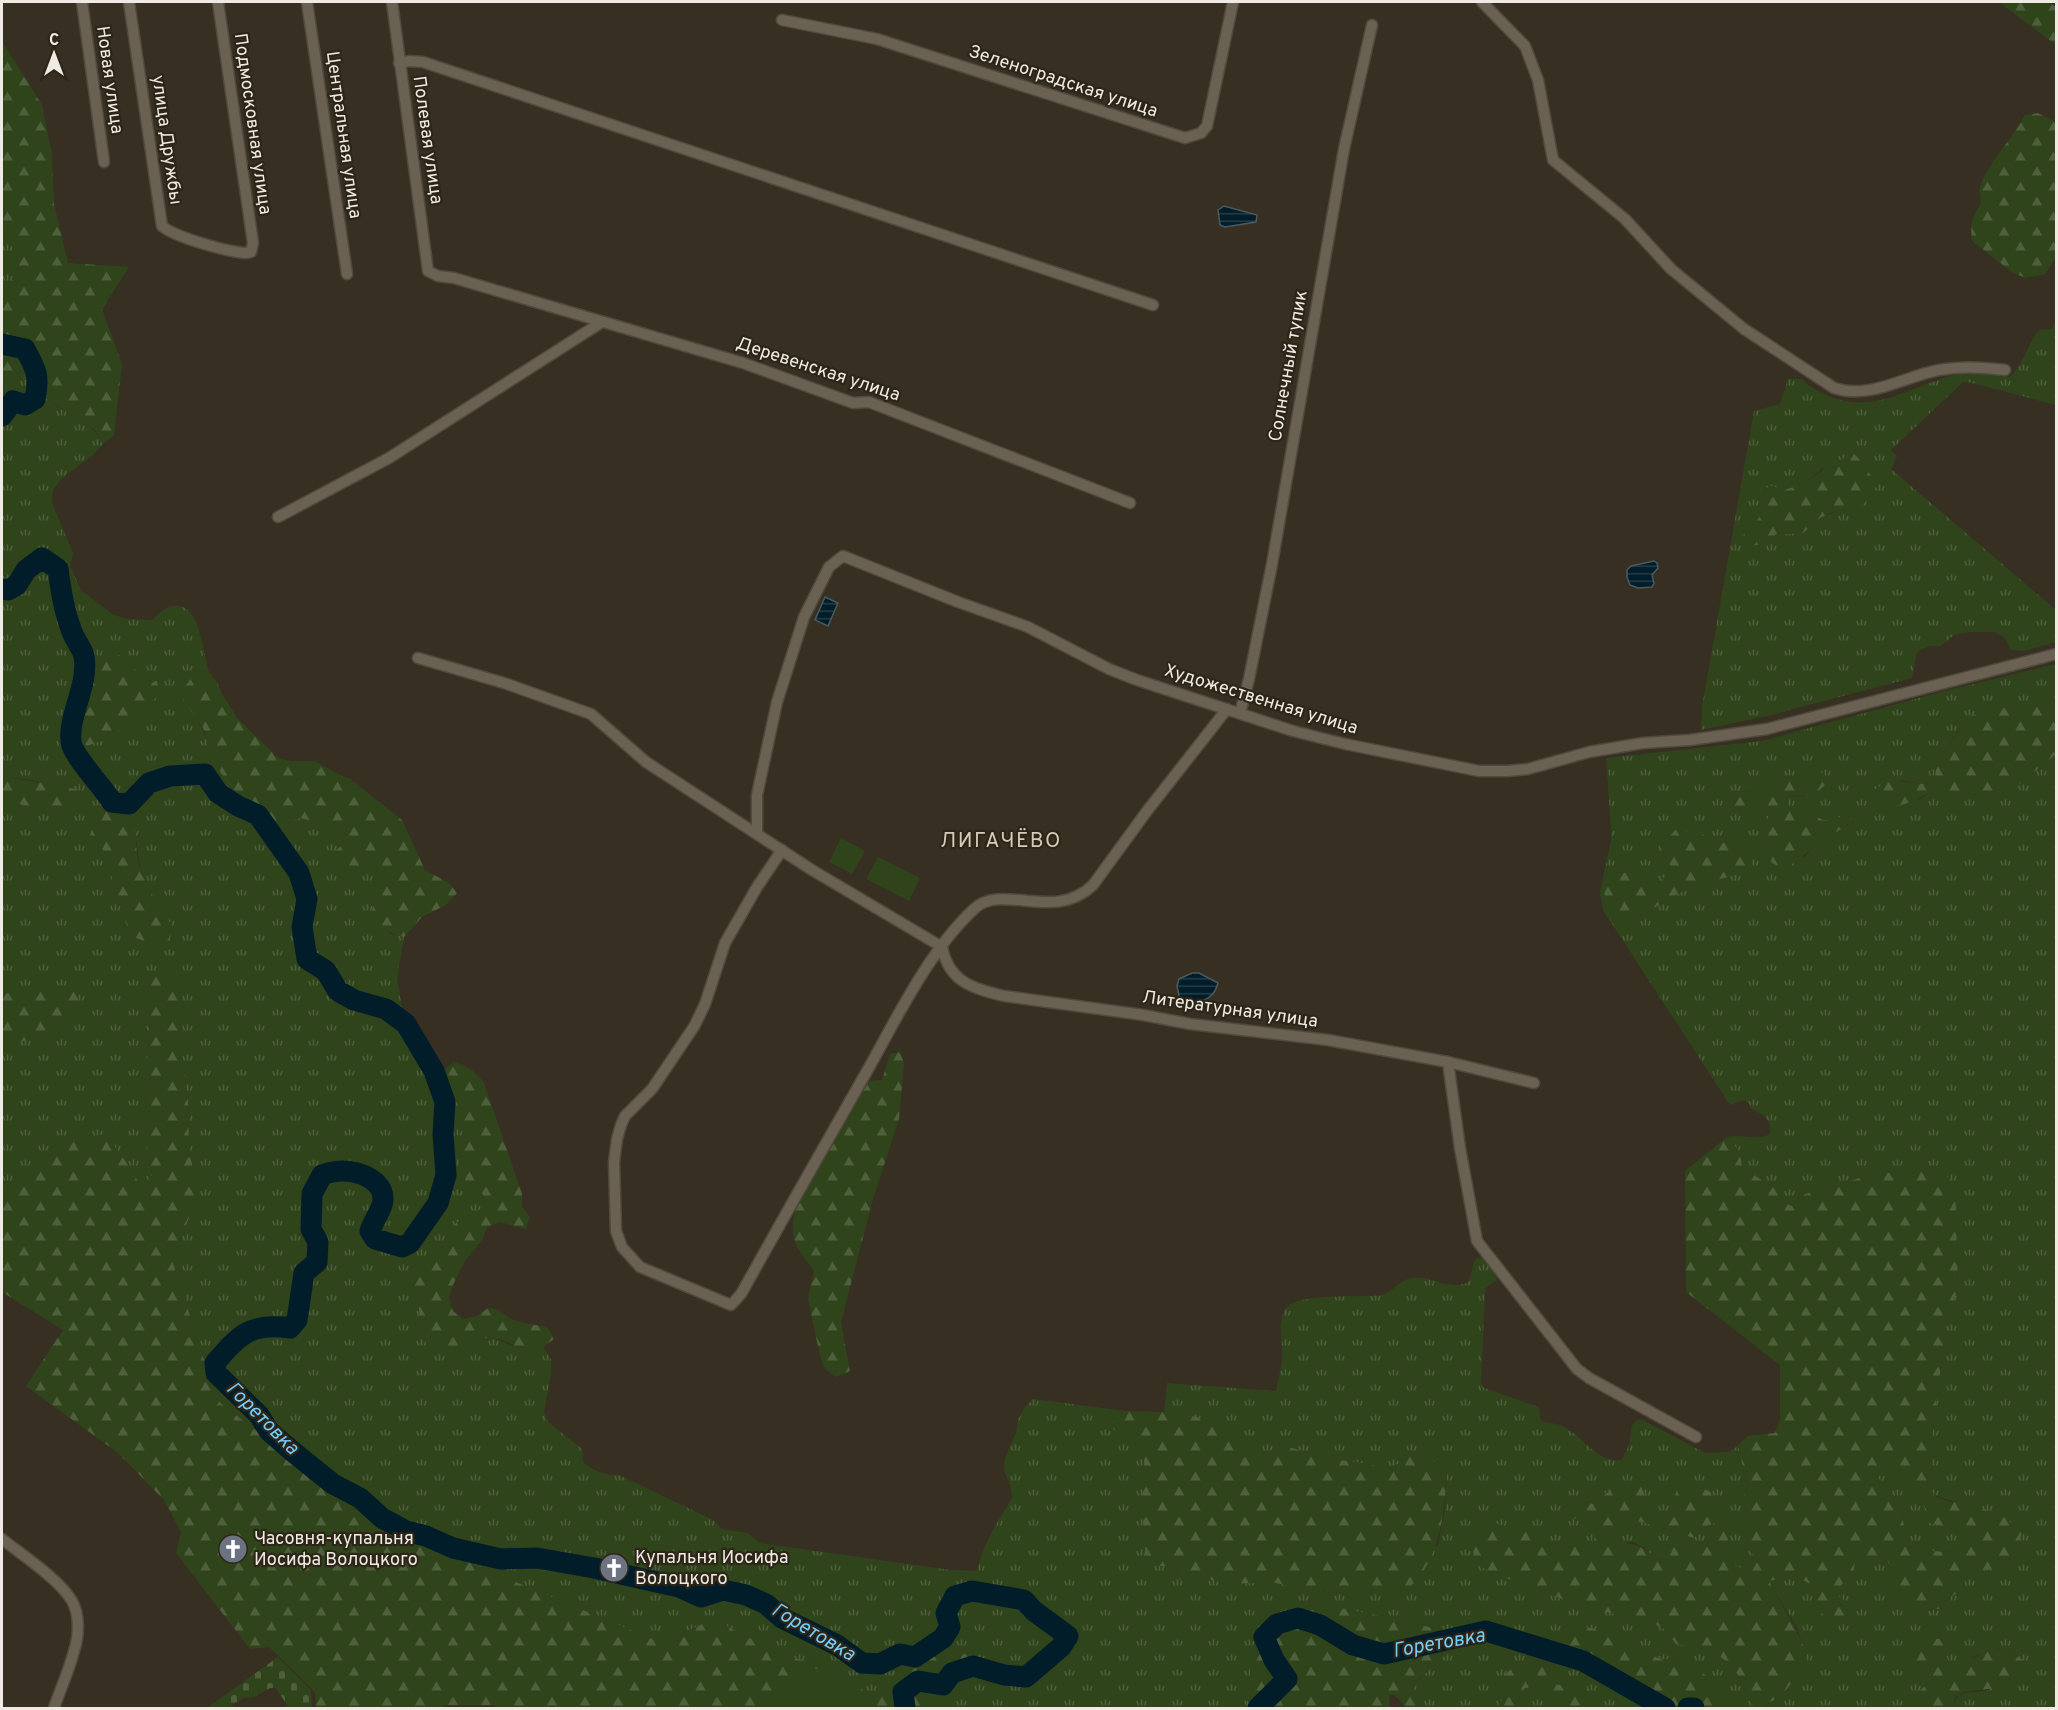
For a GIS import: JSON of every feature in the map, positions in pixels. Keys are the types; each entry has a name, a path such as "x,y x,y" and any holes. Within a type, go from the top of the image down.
{"street":[{"name":"Новая улица","path":"82,2 104,162"},
{"name":"улица Дружбы","path":"129,2 162,226 166,230 197,241 242,253 251,252"},
{"name":"Подмосковная улица","path":"218,2 253,243 251,252"},
{"name":"Центральная улица","path":"307,2 347,274"},
{"name":"Полевая улица","path":"392,2 428,272 438,276"},
{"name":"Зеленоградская улица","path":"782,20 877,39 1185,138 1202,133 1207,126 1233,2"},
{"path":"1482,2 1525,46 1538,80 1553,160 1625,219 1671,269 1744,329 1834,388 1845,391 1875,389 1938,370 1984,367 2005,370"},
{"name":"Солнечный тупик","path":"1240,713 1272,564 1344,149 1372,25"},
{"path":"399,63 423,62 1154,305"},
{"name":"Деревенская улица","path":"438,276 454,278 743,363 853,403 869,402 1130,504"},
{"path":"278,517 389,458 602,322"},
{"name":"Художественная улица","path":"757,832 757,795 777,702 804,617 829,567 843,556 1028,627 1109,669 1293,731 1479,771 1528,769 1589,752 1643,743 1690,740 1767,729 2056,654"},
{"path":"418,658 504,683 591,714 646,762 757,832 812,870 942,947"},
{"path":"782,850 757,886 725,943 705,1004 695,1025 652,1089 625,1116 614,1162 616,1231 622,1247 640,1267 731,1305 741,1294 904,1005 942,947 973,910 989,900 1049,903 1067,901 1082,895 1093,885 1227,708"},
{"name":"Литературная улица","path":"942,947 947,967 963,982 986,992 1190,1024 1328,1040 1448,1062 1534,1083"},
{"path":"1448,1062 1460,1148 1477,1241 1577,1369 1588,1378 1696,1437"},
{"path":"2,1539 41,1570 73,1602 78,1619 76,1642 54,1708"}],"green space":[{"path":"1999,2 2048,2 2056,7 2056,45"},
{"path":"2,41 42,105 52,155 54,204 68,263 129,267 102,309 122,364 114,435 103,444 95,430 48,400 31,381 19,376 6,380 2,386 2,299 19,264 2,215"},
{"path":"2038,113 2056,122 2056,257 2045,274 2026,278 2013,273 1972,241 1972,225 1981,203 1980,189 1986,172 2025,115"},
{"path":"2,215 19,264 2,299"},
{"path":"2056,319 2056,405 1964,381 1891,450 1897,456 1891,469 2056,610 2056,642 2024,651 2011,650 2005,638 1994,632 1968,632 1954,635 1941,646 1929,646 1917,652 1912,678 1767,716 1701,730 1702,707 1754,411 1780,404 1788,379 1802,379 1811,387 1829,396 1847,401 1864,402 1881,400 1964,373 1981,372 2010,377 2019,366 2039,330 2052,329","holes":["1853,453 1877,483 1846,508 1820,518 1803,533 1776,534 1766,543 1750,527 1760,518 1762,504 1771,486 1783,490 1790,489 1809,479 1829,462 1842,460"]},
{"path":"19,376 28,381 56,406 85,423 98,435 103,444 94,454 61,479 53,490 52,503 73,553 70,566 81,590 112,614 126,619 153,620 163,610 174,606 185,608 191,613 199,632 209,672 196,671 196,716 208,741 208,754 232,788 255,803 262,815 288,822 300,818 340,831 345,844 376,864 381,878 373,889 374,902 371,915 391,934 404,937 397,979 402,1007 452,1083 457,1111 467,1138 459,1165 484,1195 481,1209 456,1223 434,1255 422,1261 411,1283 418,1296 421,1336 429,1346 468,1349 476,1338 482,1338 495,1339 517,1347 543,1347 551,1359 551,1373 544,1412 548,1422 582,1449 583,1462 600,1472 619,1475 713,1520 722,1529 748,1533 759,1543 951,1570 977,1571 987,1542 1012,1498 1010,1484 1004,1471 1005,1458 1016,1433 1018,1420 1024,1408 1033,1399 1126,1411 1116,1419 1125,1436 1146,1444 1143,1464 1144,1489 1181,1582 1195,1577 1232,1584 1269,1582 1333,1593 1371,1589 1438,1545 1445,1509 1447,1474 1421,1450 1391,1468 1322,1457 1289,1447 1256,1454 1214,1424 1191,1416 1164,1413 1167,1383 1276,1391 1282,1360 1281,1322 1285,1310 1290,1305 1298,1301 1321,1297 1382,1295 1414,1278 1459,1285 1467,1283 1476,1258 1483,1258 1496,1273 1497,1280 1485,1288 1481,1384 1484,1388 1539,1407 1541,1421 1566,1428 1600,1455 1614,1460 1622,1460 1629,1445 1633,1425 1641,1419 1705,1453 1727,1452 1738,1445 1747,1486 1743,1500 1743,1514 1747,1528 1746,1543 1758,1561 1752,1571 1737,1567 1724,1553 1729,1536 1730,1518 1671,1508 1657,1519 1641,1487 1607,1492 1594,1504 1576,1501 1563,1512 1595,1528 1595,1546 1578,1540 1562,1544 1543,1543 1526,1532 1508,1579 1527,1582 1578,1607 1648,1620 1664,1629 1676,1644 1694,1646 1711,1652 1732,1667 1746,1694 1757,1708 1728,1708 1719,1696 1680,1661 1661,1659 1626,1646 1614,1632 1579,1626 1550,1655 1609,1672 1642,1688 1661,1693 1670,1707 1677,1708 1591,1708 1593,1700 1559,1686 1546,1684 1547,1672 1509,1689 1497,1708 1425,1708 1412,1686 1457,1643 1443,1630 1411,1623 1393,1622 1376,1615 1256,1627 1246,1708 936,1708 952,1684 973,1666 936,1653 923,1666 905,1671 892,1687 874,1698 824,1662 789,1658 713,1619 662,1643 372,1522 217,1400 172,1260 197,1198 189,1144 188,1102 182,1054 143,988 151,1010 145,1093 147,1145 152,1175 142,1189 130,1168 16,1178 2,1200 2,1049 14,1044 5,992 2,994 2,798 47,813 38,781 2,776 2,386 6,380","holes":["138,674 144,684 124,729 110,732 101,741 76,738 86,697 86,684","137,841 140,864 147,886 172,925 156,947 130,935 113,883 108,856"]},
{"path":"1853,453 1877,483 1873,495 1861,506 1833,512 1820,518 1803,533 1776,534 1766,543 1752,546 1742,537 1761,513 1759,491 1771,486 1784,490 1797,486 1821,472 1829,461 1842,460"},
{"path":"108,652 127,659 144,684 157,681 159,694 150,704 146,717 124,729 110,732 101,741 87,746 76,738 86,697 86,684 97,658"},
{"path":"2056,664 2056,726 2047,708 2008,707 1982,713 1960,728 1937,763 1935,776 1924,784 1899,780 1918,800 1930,793 1957,799 2011,789 2056,754 2056,1708 1953,1708 1956,1700 1963,1693 1984,1691 1994,1687 2022,1660 2011,1651 1999,1649 1974,1656 1964,1663 1951,1665 1944,1653 1943,1641 1909,1665 1923,1669 1934,1678 1914,1696 1909,1708 1757,1708 1781,1695 1807,1660 1797,1627 1768,1581 1787,1578 1802,1580 1814,1586 1812,1600 1850,1604 1839,1597 1842,1584 1853,1575 1854,1562 1882,1558 1894,1566 1897,1580 1932,1610 1945,1608 1958,1587 1975,1571 1976,1507 1945,1499 1926,1489 1932,1463 1930,1451 1947,1319 1958,1288 1955,1183 1934,1166 1867,1176 1805,1194 1791,1206 1783,1201 1775,1189 1742,1167 1740,1152 1727,1137 1765,1136 1770,1134 1770,1124 1763,1115 1751,1109 1749,1103 1743,1100 1730,1105 1603,910 1600,892 1611,841 1606,758 1762,741 1941,692","holes":["1820,771 1804,797 1788,795 1787,808 1812,813 1823,820 1836,820 1848,811 1848,825 1824,838 1804,857 1760,838 1770,813 1746,810 1733,805 1734,792 1761,791 1770,780 1782,776 1794,779 1807,777","1657,834 1670,836 1702,834 1713,841 1739,845 1730,876 1689,887 1654,908 1613,924 1615,872 1629,873 1631,861 1642,871 1649,883 1661,880 1672,871"]},
{"path":"196,671 209,672 237,718 277,757 289,761 315,761 350,779 402,820 425,870 449,883 457,893 446,905 422,917 404,937 382,926 371,915 374,902 373,889 381,878 376,864 365,857 358,869 345,873 334,864 335,851 345,843 340,831 300,818 288,822 274,821 262,815 255,803 232,789 208,754 208,741 203,728 180,694"},
{"path":"2022,706 2048,708 2056,726 2056,754 2023,781 2011,789 1957,799 1930,793 1905,804 1892,806 1878,803 1874,790 1887,783 1898,781 1924,784 1935,776 1937,763 1969,716"},
{"path":"1820,771 1829,781 1811,795 1788,795 1787,808 1812,813 1823,820 1836,820 1848,810 1852,818 1843,828 1827,837 1785,869 1772,863 1760,838 1770,814 1733,805 1734,792 1761,791 1770,780 1782,776 1794,779 1807,777"},
{"path":"2,776 75,789 84,799 79,809 47,813 2,798"},
{"path":"116,809 133,828 143,875 154,898 172,925 169,946 156,947 130,935 113,883 108,856 90,835 98,818"},
{"path":"1679,826 1689,834 1702,834 1713,841 1739,845 1750,851 1752,864 1743,873 1689,887 1654,908 1613,924 1604,892 1604,885 1609,875 1629,873 1631,860 1642,871 1649,883 1661,880 1672,871 1656,834 1670,836"},
{"path":"841,838 865,851 852,874 829,862"},
{"path":"878,857 920,878 909,901 866,879"},
{"path":"153,973 174,978 181,1007 189,1144 197,1198 172,1260 217,1400 372,1522 662,1643 713,1619 789,1658 824,1662 874,1698 892,1687 905,1671 923,1666 936,1653 947,1651 969,1655 974,1666 952,1684 936,1708 497,1708 493,1705 444,1705 441,1708 316,1708 315,1692 269,1647 250,1649 176,1553 181,1532 164,1500 118,1453 26,1386 63,1330 2,1292 2,1200 16,1178 60,1141 106,1134 142,1188 152,1175 147,1145 145,1093 151,1010 143,988"},
{"path":"57,986 76,990 81,1007 64,1026 2,1049 2,994"},
{"path":"900,1052 904,1063 899,1119 873,1199 841,1322 850,1371 836,1377 825,1369 820,1356 808,1299 814,1271 796,1244 793,1221 795,1211 869,1081 882,1080 890,1054"},
{"path":"453,1062 471,1070 484,1083 522,1194 522,1207 530,1217 526,1229 500,1222 487,1227 482,1240 465,1261 453,1285 449,1298 453,1311 463,1319 477,1316 488,1308 494,1309 518,1322 548,1328 554,1339 543,1347 515,1346 503,1340 476,1338 468,1349 455,1354 441,1354 429,1346 421,1336 418,1296 411,1283 413,1270 422,1261 434,1255 456,1223 480,1209 484,1196 475,1185 462,1179 459,1165 467,1138 457,1111 452,1084 444,1071"},
{"path":"1727,1137 1740,1152 1742,1167 1775,1189 1783,1201 1791,1206 1805,1194 1867,1176 1934,1166 1955,1183 1958,1288 1947,1319 1930,1451 1932,1463 1926,1489 1950,1502 1963,1502 2002,1515 2022,1532 2018,1545 2003,1568 1975,1571 1965,1579 1963,1592 1950,1596 1946,1608 1920,1607 1897,1596 1884,1584 1897,1580 1894,1567 1882,1558 1855,1562 1853,1575 1842,1584 1839,1597 1850,1604 1858,1615 1845,1622 1831,1619 1819,1612 1812,1600 1814,1586 1792,1579 1769,1581 1796,1629 1807,1661 1781,1695 1756,1708 1732,1667 1711,1652 1694,1646 1676,1644 1664,1629 1648,1620 1578,1607 1527,1582 1508,1579 1474,1564 1473,1546 1476,1529 1493,1523 1526,1532 1543,1543 1562,1544 1578,1540 1595,1545 1595,1528 1562,1512 1576,1501 1594,1504 1611,1490 1626,1485 1641,1486 1657,1519 1671,1508 1677,1490 1695,1485 1711,1492 1713,1509 1730,1518 1729,1536 1724,1553 1737,1567 1752,1571 1758,1561 1746,1543 1747,1528 1743,1514 1743,1500 1747,1486 1738,1445 1748,1436 1775,1433 1780,1420 1780,1365 1686,1292 1685,1171","holes":["1889,1471 1921,1495 1928,1522 1958,1532 1966,1539 1966,1545 1960,1549 1945,1552 1928,1550 1909,1539 1897,1502 1877,1477","1630,1521 1643,1522 1694,1538 1703,1528 1715,1523 1708,1543 1699,1548 1678,1544 1673,1548 1668,1560 1655,1559 1637,1545 1621,1542 1608,1535 1617,1525"]},
{"path":"1126,1411 1171,1413 1204,1419 1225,1429 1256,1454 1289,1447 1322,1457 1391,1468 1421,1450 1447,1474 1439,1534 1429,1561 1411,1586 1333,1593 1269,1582 1232,1584 1195,1577 1181,1582 1175,1566 1147,1566 1142,1505 1146,1444 1113,1429 1116,1419"},
{"path":"1889,1471 1921,1495 1928,1522 1958,1532 1966,1539 1966,1545 1960,1549 1945,1552 1928,1550 1908,1539 1897,1501 1876,1477"},
{"path":"1630,1521 1643,1522 1694,1538 1703,1528 1715,1522 1707,1543 1697,1548 1673,1548 1669,1560 1655,1559 1645,1548 1633,1542 1620,1543 1608,1535 1617,1525"},
{"path":"1335,1607 1376,1615 1393,1622 1411,1623 1443,1630 1457,1644 1412,1685 1425,1708 1406,1708 1395,1695 1389,1695 1390,1708 1246,1708 1256,1627 1300,1612"},
{"path":"1579,1626 1614,1632 1626,1646 1661,1659 1680,1661 1697,1669 1712,1680 1728,1708 1670,1707 1661,1693 1642,1688 1609,1672 1550,1655 1546,1639"},
{"path":"1930,1637 1943,1640 1944,1653 1951,1665 1995,1650 2010,1651 2034,1665 2031,1678 2005,1687 1963,1692 1955,1698 1953,1708 1909,1708 1914,1696 1934,1678 1923,1669 1909,1665 1908,1651 1921,1648"},
{"path":"278,1657 311,1690 312,1708 289,1708 276,1688 270,1688 254,1697 243,1698 228,1708 207,1708"},
{"path":"1538,1660 1547,1672 1546,1684 1587,1687 1593,1700 1591,1708 1557,1708 1533,1686 1520,1690 1519,1703 1525,1708 1497,1708 1509,1689 1504,1676 1514,1666"},
{"path":"807,1663 878,1708 770,1708"},
{"path":"1533,1686 1557,1708 1525,1708 1519,1703 1520,1690"}],"water":[{"path":"1224,206 1257,215 1256,222 1225,227 1220,225 1218,210"},
{"path":"1654,561 1658,568 1652,575 1654,583 1652,587 1638,588 1630,585 1627,570 1631,566"},
{"path":"825,597 838,603 828,626 815,620"},
{"path":"1192,973 1199,973 1218,983 1209,998 1193,1002 1180,1000 1177,986 1179,979"}],"waterway":[{"name":"Горетовка","path":"2,344 25,349 37,378 35,399 25,405 13,401 2,416"},
{"name":"Горетовка","path":"2,589 8,590 17,585 26,570 42,558 58,569 67,616 73,635 82,650 85,667 72,721 71,742 77,755 112,802 129,804 149,783 170,776 205,774 218,793 258,815 299,873 307,899 302,927 307,959 326,971 338,991 354,1000 386,1009 406,1024 434,1071 445,1102 443,1134 446,1175 438,1203 410,1243 402,1247 375,1239 370,1231 381,1208 383,1197 381,1190 371,1179 348,1171 336,1171 322,1175 312,1194 311,1229 318,1242 317,1262 304,1273 297,1320 290,1328 265,1327 255,1329 239,1338 215,1363 216,1373 259,1415 269,1431 333,1484 360,1498 382,1518 406,1531 426,1536 453,1548 501,1559 537,1558 594,1568 679,1587 701,1597 723,1590 746,1595 766,1604 782,1618 837,1645 862,1663 880,1664 900,1654 915,1657 943,1638 950,1627 946,1613 955,1596 972,1591 1024,1600 1034,1611 1068,1636 1061,1647 1026,1677 1004,1675 973,1666 952,1673 943,1685 918,1681 903,1692 905,1708"},
{"name":"Горетовка","path":"1258,1708 1287,1679 1274,1660 1264,1637 1277,1624 1298,1618 1320,1625 1353,1645 1384,1654 1486,1631 1583,1661 1665,1708"},
{"name":"Горетовка","path":"1688,1708 1694,1708"}],"place":[{"name":"Часовня-купальня Иосифа Волоцкого","path":"233,1549"},
{"name":"Купальня Иосифа Волоцкого","path":"614,1568"}],"district":[{"name":"ЛИГАЧЁВО","path":"1001,841"}]}
